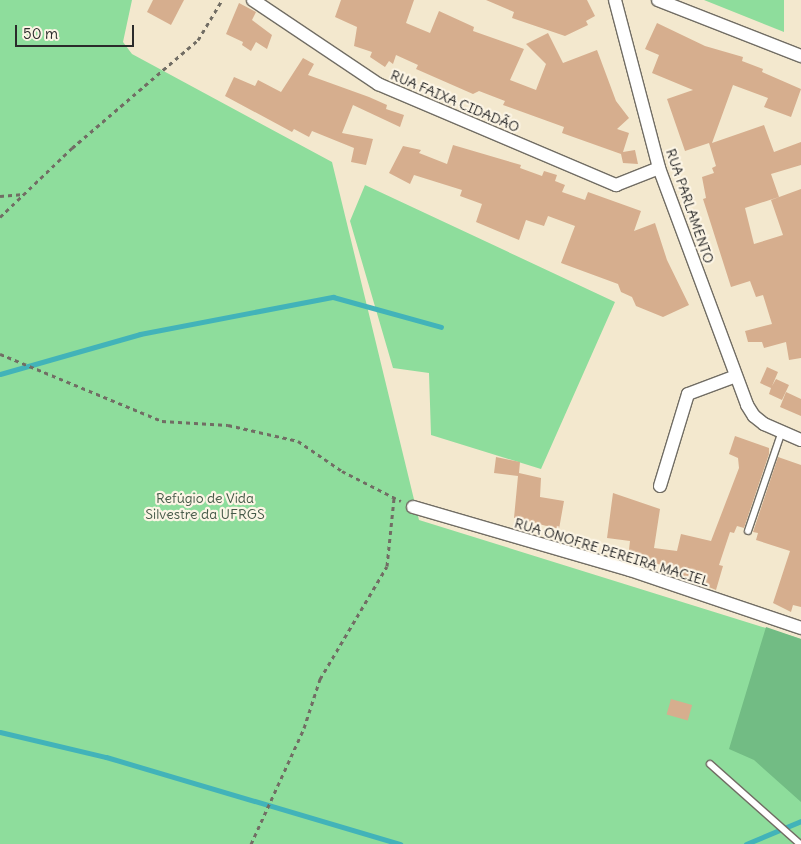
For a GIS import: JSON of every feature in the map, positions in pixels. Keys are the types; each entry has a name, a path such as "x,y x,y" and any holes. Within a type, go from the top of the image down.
{"street":[{"name":"RUA FAIXA CIDADÃO","path":"253,0 378,84 616,185 659,168"},
{"name":"RUA PARLAMENTO","path":"615,0 659,168 736,376 754,416 782,431"},
{"path":"658,0 801,56"},
{"path":"660,486 688,394 736,376"},
{"path":"782,431 801,440"},
{"name":"RUA ONOFRE PEREIRA MACIEL","path":"413,507 630,570 801,628"}],"lane":[{"path":"748,532 782,431"},
{"path":"710,764 800,844"}],"path":[{"path":"0,217 72,148 198,40 222,0"},
{"path":"0,196 24,194"},
{"path":"0,354 162,422 228,425 298,442 342,471 413,507"},
{"path":"250,844 304,728 320,679 387,566 394,498"}],"green space":[{"name":"Refúgio de Vida Silvestre da UFRGS","path":"0,0 132,0 123,42 132,54 332,162 419,520 801,639 801,844 0,844"},
{"path":"704,0 784,0 784,32"},
{"path":"365,185 615,302 541,469 431,435 429,373 393,368 350,221"},
{"path":"766,627 801,639 801,802 754,760 729,749"}],"building":[{"path":"153,0 184,0 171,25 147,12"},
{"path":"341,0 414,0 406,23 430,33 439,11 474,27 473,31 524,49 510,80 536,90 546,64 526,44 548,33 563,63 597,50 616,101 629,118 617,129 629,133 623,152 635,150 638,164 623,163 621,154 562,133 564,127 503,105 505,101 479,91 473,94 416,69 418,65 396,55 393,64 389,61 385,67 370,57 372,52 354,46 357,27 335,17"},
{"path":"486,0 587,0 595,16 586,21 588,25 565,36 512,18 514,12"},
{"path":"239,3 256,12 252,20 272,35 267,49 256,42 251,51 242,45 243,42 226,34"},
{"path":"657,23 705,46 743,57 742,61 763,69 762,72 801,89 791,117 764,107 768,98 733,85 712,143 764,125 774,152 801,142 801,165 771,174 779,197 745,208 754,244 783,235 771,200 801,189 801,358 789,360 786,342 764,348 762,342 748,342 745,331 772,324 763,295 756,297 750,281 731,287 703,199 706,198 702,177 714,173 712,168 716,166 709,143 685,151 667,99 693,90 652,73 659,55 645,49"},
{"path":"303,58 314,64 308,75 369,97 387,105 386,109 404,115 400,127 353,105 342,133 373,139 366,165 351,162 354,148 312,131 309,137 294,129 292,132 225,96 234,77 255,86 258,80 281,92"},
{"path":"453,145 521,165 520,168 542,176 544,171 557,175 555,181 565,185 562,192 585,200 588,192 641,211 634,231 655,223 667,260 689,305 663,317 636,306 632,297 621,292 618,284 561,263 575,226 548,216 544,226 526,220 519,240 476,222 482,204 460,196 462,190 414,175 410,184 389,173 403,146 421,150 419,153 447,164"},
{"path":"767,367 778,372 772,386 776,379 789,385 782,400 769,394 771,388 760,383"},
{"path":"786,392 801,399 801,416 780,407"},
{"path":"735,436 769,448 769,454 744,528 737,526 734,533 730,532 719,565 723,566 716,590 672,572 673,567 628,558 630,541 607,538 613,493 660,509 654,548 677,551 681,534 711,541 739,468 738,458 729,454"},
{"path":"496,457 520,462 519,473 541,478 540,497 564,501 559,529 514,518 518,476 494,473"},
{"path":"778,457 801,465 801,607 793,605 791,612 773,603 790,551 756,540 758,533 753,532"},
{"path":"671,699 692,705 688,720 667,714"}],"waterway":[{"path":"0,374 140,334 333,297 441,327"},
{"path":"0,732 106,757 400,844"},
{"path":"746,844 801,821"}]}
